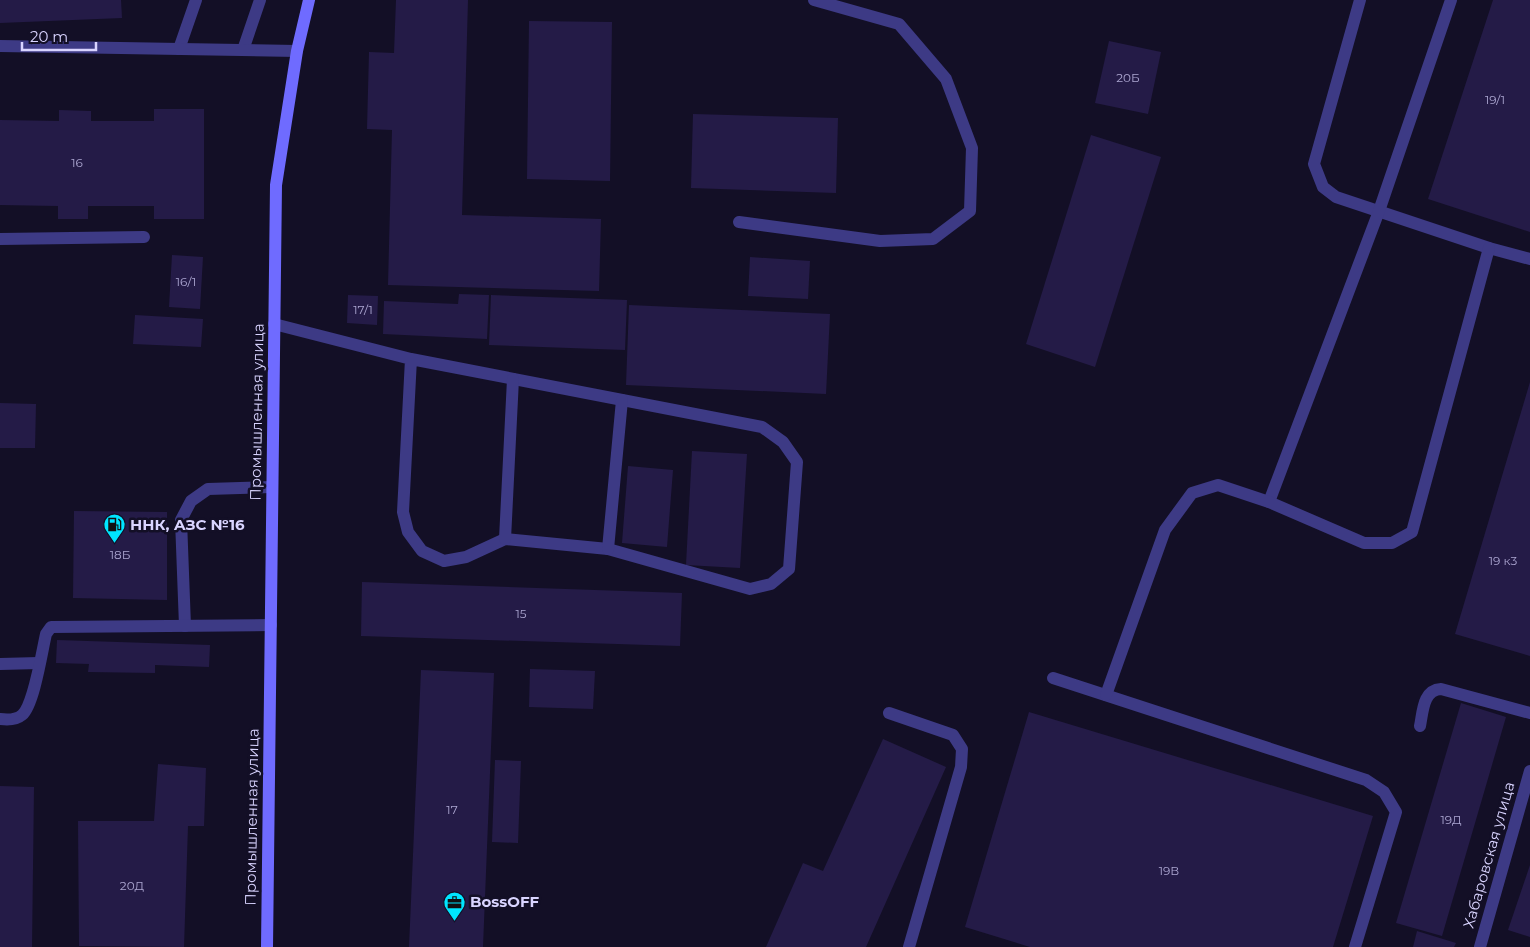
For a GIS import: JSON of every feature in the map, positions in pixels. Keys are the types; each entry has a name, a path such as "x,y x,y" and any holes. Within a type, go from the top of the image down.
{"street":[{"path":"179,49 196,0"},
{"path":"243,50 260,0"},
{"name":"Промышленная улица","path":"267,947 276,184 296,51 309,0"},
{"path":"739,222 880,242 933,238 970,210 972,148 946,79 899,24 814,0"},
{"path":"1360,0 1314,164 1323,188 1336,197 1489,248 1530,259"},
{"path":"1269,502 1379,211 1451,0"},
{"path":"0,46 296,51"},
{"path":"0,239 144,236"},
{"path":"1106,696 1165,530 1192,493 1218,484 1269,502 1364,543 1392,543 1412,532 1489,248"},
{"path":"274,324 411,359 762,427 783,442 797,462 789,569 771,584 750,589 608,549 504,539 466,557 444,561 422,551 408,532 404,512 411,359"},
{"path":"504,539 513,379"},
{"path":"608,549 622,400"},
{"path":"185,626 181,520 191,501 208,489 272,487"},
{"path":"0,719 10,720 22,715 30,703 48,629 56,626 271,626"},
{"path":"0,664 39,663"},
{"path":"1053,678 1366,780 1384,792 1396,812 1355,947"},
{"path":"1420,726 1426,697 1435,689 1441,688 1530,713"},
{"path":"889,713 954,735 962,749 961,767 909,947"},
{"name":"Хабаровская улица","path":"1480,947 1530,771"}],"building":[{"path":"0,0 121,0 122,18 0,23"},
{"path":"396,0 468,0 462,215 601,219 599,291 388,285 392,130 367,129 369,52 394,53"},
{"path":"1493,0 1530,0 1530,232 1428,199"},
{"path":"529,21 612,22 610,181 527,179"},
{"path":"1109,41 1161,52 1148,114 1095,103"},
{"path":"154,109 204,109 204,219 154,219 154,206 88,206 88,219 58,219 58,206 0,205 0,120 59,121 59,110 91,111 91,121 154,121"},
{"path":"693,114 838,118 836,193 691,188"},
{"path":"1091,135 1161,157 1095,367 1026,344"},
{"path":"172,255 203,257 200,309 169,307"},
{"path":"750,257 810,261 808,299 748,296"},
{"path":"459,294 489,295 487,339 383,334 384,301 458,304"},
{"path":"348,295 378,296 377,325 347,323"},
{"path":"491,295 627,300 625,350 489,345"},
{"path":"629,305 830,314 826,394 626,385"},
{"path":"135,315 203,319 201,347 133,344"},
{"path":"1530,382 1530,656 1455,634"},
{"path":"0,403 36,404 35,448 0,448"},
{"path":"692,451 747,454 740,568 686,565"},
{"path":"628,466 673,470 667,547 622,543"},
{"path":"74,511 167,512 167,600 73,598"},
{"path":"362,582 682,593 680,646 361,636"},
{"path":"57,640 210,645 209,667 155,665 155,673 88,672 89,664 56,663"},
{"path":"530,669 595,671 593,709 529,707"},
{"path":"421,670 494,673 483,947 409,947"},
{"path":"1461,703 1506,717 1442,936 1396,923"},
{"path":"1029,712 1373,816 1333,947 1030,947 965,927"},
{"path":"883,739 946,767 866,947 766,947 803,863 823,871"},
{"path":"495,760 521,761 518,843 492,842"},
{"path":"158,764 206,768 204,826 188,826 184,947 79,946 78,821 154,821"},
{"path":"0,786 34,787 32,947 0,947"},
{"path":"1530,865 1530,937 1508,930"},
{"path":"1417,931 1456,943 1454,947 1413,947"}],"place":[{"name":"ННК, АЗС №16","path":"114,544"},
{"name":"BossOFF","path":"454,921"}]}
